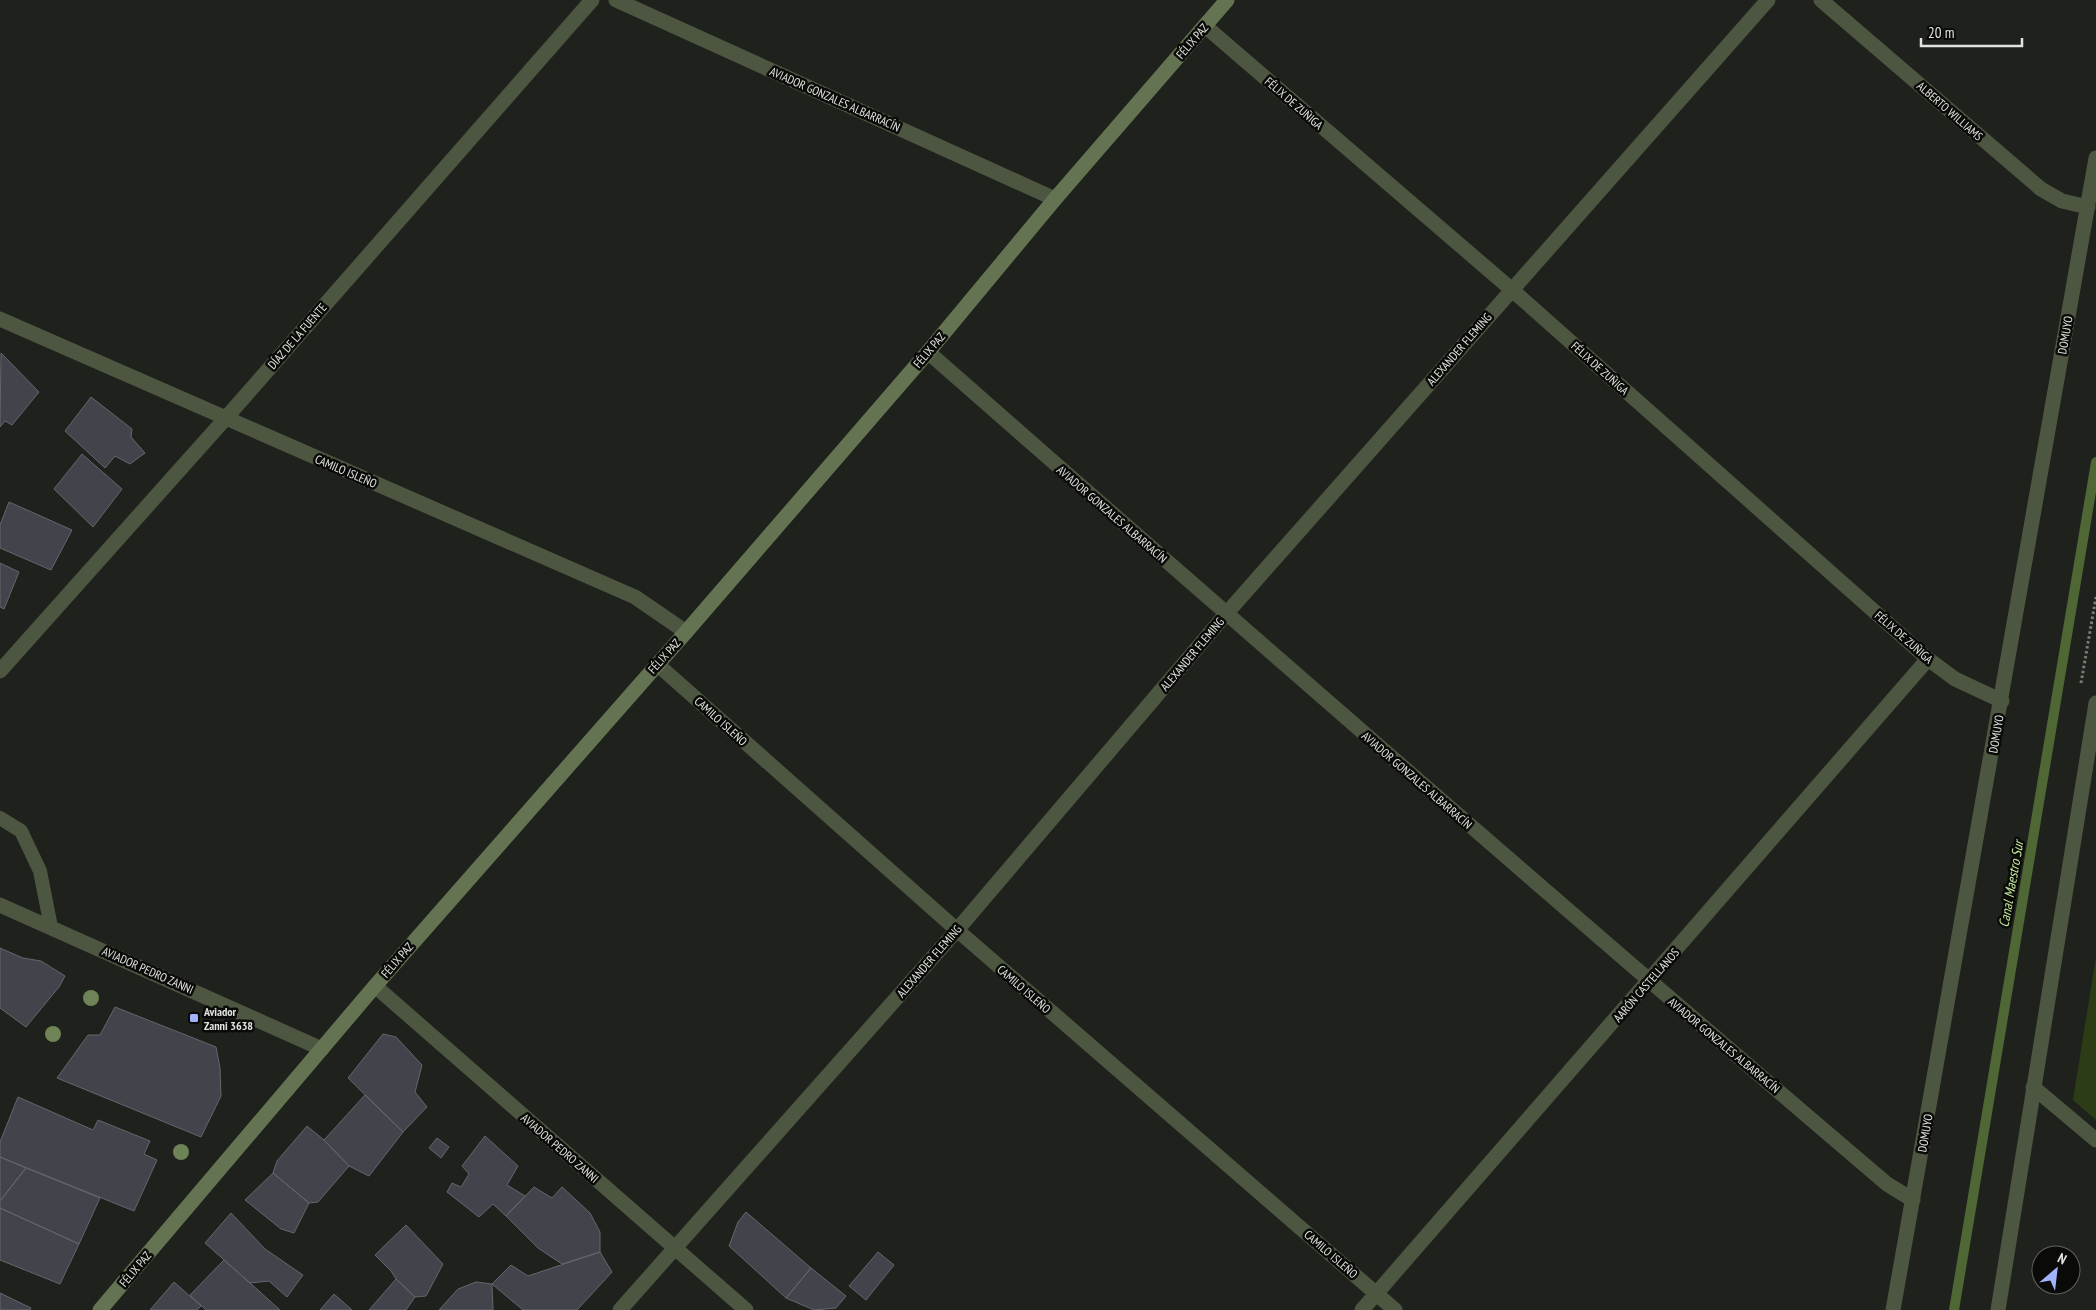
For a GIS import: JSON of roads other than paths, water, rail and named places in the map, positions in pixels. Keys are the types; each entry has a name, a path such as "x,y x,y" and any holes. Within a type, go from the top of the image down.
{"main road":[{"name":"FÉLIX PAZ","path":"100,1310 375,986 686,632 928,352 1055,199 1227,0"}],"street":[{"name":"DÍAZ DE LA FUENTE","path":"0,671 225,419 592,0"},
{"name":"AVIADOR GONZALES ALBARRACÍN","path":"616,0 1055,199"},
{"name":"ALEXANDER FLEMING","path":"620,1310 957,930 1226,614 1768,0"},
{"name":"ALBERTO WILLIAMS","path":"1821,0 2041,190 2062,201 2088,207"},
{"name":"FÉLIX DE ZUÑIGA","path":"1205,26 1511,289 1928,659 1955,679 2002,701"},
{"name":"DOMUYO","path":"1893,1310 2002,701 2096,158"},
{"name":"CAMILO ISLEÑO","path":"0,319 635,597 686,632"},
{"name":"AVIADOR GONZALES ALBARRACÍN","path":"928,352 1226,614 1649,981 1888,1184 1913,1200"},
{"name":"AARÓN CASTELLANOS","path":"1362,1310 1928,659"},
{"name":"CAMILO ISLEÑO","path":"656,664 957,930 1395,1310"},
{"path":"1998,1310 2033,1087 2091,763 2096,703"},
{"name":"AVIADOR PEDRO ZANNI","path":"0,905 322,1049"},
{"name":"AVIADOR PEDRO ZANNI","path":"375,986 746,1310"},
{"path":"2033,1087 2096,1140"}],"lane":[{"path":"0,818 21,831 40,871 51,927"}],"waterway":[{"name":"Canal Maestro Sur","path":"1954,1310 2096,462"}],"place":[{"name":"Aviador Zanni 3638","path":"194,1018"}]}
